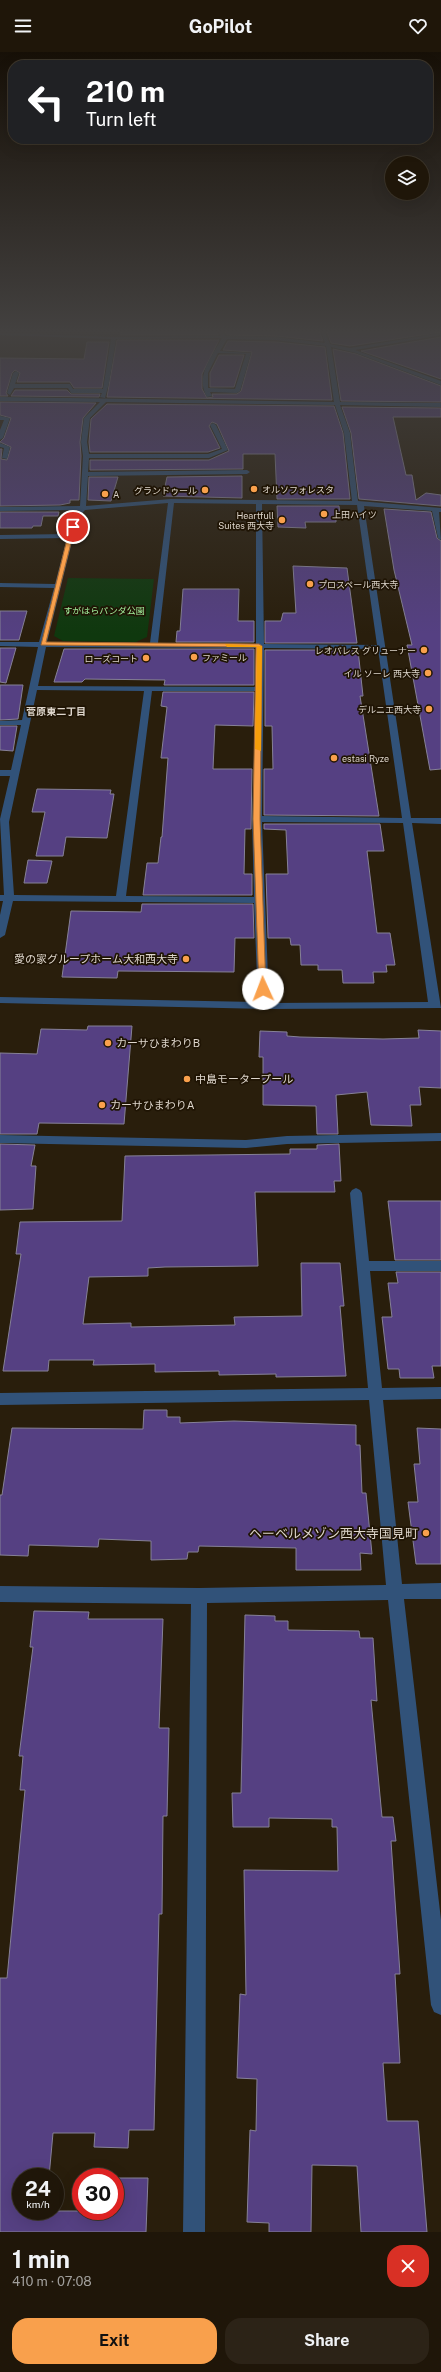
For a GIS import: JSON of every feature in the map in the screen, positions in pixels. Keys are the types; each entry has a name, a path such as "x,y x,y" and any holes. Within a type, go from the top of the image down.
{"street":[{"path":"0,935 4,898 2,822 35,688 43,643 75,518 83,508 86,456 84,442 86,431"},
{"path":"86,456 209,456 225,450 216,431"},
{"path":"0,1000 264,1006 437,1005 406,821 345,431"},
{"path":"0,445 7,448 5,458"},
{"path":"84,474 247,472"},
{"path":"154,644 171,501"},
{"path":"0,509 83,508 171,501 357,503 438,510 441,538"},
{"path":"259,503 260,689 257,819 264,1006"},
{"path":"0,536 71,536"},
{"path":"0,585 58,586"},
{"path":"0,644 43,643 380,647"},
{"path":"35,688 260,689"},
{"path":"121,899 148,689"},
{"path":"0,723 27,722"},
{"path":"0,773 15,773"},
{"path":"257,819 441,821"},
{"path":"4,898 259,900"},
{"path":"0,1139 246,1144 287,1140 441,1137"},
{"path":"356,1193 362,1266 396,1591 441,2004"},
{"path":"362,1266 441,1266"},
{"path":"0,1399 441,1393"},
{"path":"0,1594 199,1596 441,1591"},
{"path":"194,2232 199,1596"}],"green space":[{"name":"すがはらパンダ公園","path":"68,578 154,579 147,637 136,642 63,641 54,636"}],"building":[{"path":"7,431 81,431 79,500 70,500 70,503 60,505 0,506 0,449 2,449 1,459 7,460 11,447 0,442 4,438"},
{"path":"90,431 211,431 220,448 208,452 90,452"},
{"path":"220,431 342,431 350,499 277,499 275,454 243,454 243,469 90,470 90,460 209,460 229,451"},
{"path":"350,431 396,431 406,475 412,475 416,500 426,493 441,495 441,506 359,499"},
{"path":"242,476 242,498 163,496 167,477"},
{"path":"89,477 118,477 111,501 88,500"},
{"path":"277,506 339,506 340,514 336,514 336,522 305,522 306,528 278,527"},
{"path":"384,509 431,512 437,538 441,541 441,769 430,770 407,645 412,645 394,570"},
{"path":"0,512 59,512 58,516 43,516 41,526 33,526 32,528 0,528"},
{"path":"293,566 347,568 357,643 265,643 265,621 281,621 283,613 296,613"},
{"path":"183,589 239,589 238,621 254,621 254,642 176,642 177,631 180,631"},
{"path":"0,611 27,611 19,640 0,640"},
{"path":"0,648 16,648 6,683 0,682"},
{"path":"64,649 254,649 254,685 164,685 165,680 85,679 82,682 54,682"},
{"path":"265,650 358,650 363,696 360,696 379,816 264,815 264,769 273,769 272,726 265,726"},
{"path":"0,685 23,685 18,719 0,720"},
{"path":"163,692 254,692 253,726 215,725 213,769 252,769 251,829 245,829 244,874 252,874 252,895 143,895 147,863 158,863 162,837 168,758 161,758 167,707 161,706"},
{"path":"0,726 17,726 13,751 0,750"},
{"path":"37,789 111,790 110,794 114,794 107,838 66,837 63,856 36,856 45,812 32,812"},
{"path":"264,824 380,824 384,851 367,851 377,933 390,933 395,965 386,965 387,972 373,972 374,983 343,983 342,970 318,970 318,965 301,965 300,945 291,945 290,938 268,938 266,874 288,874 286,830 264,829"},
{"path":"28,860 52,861 47,883 24,883"},
{"path":"142,904 253,904 254,938 235,938 234,972 118,971 117,978 62,977 71,911 141,912"},
{"path":"88,1026 132,1026 124,1124 39,1123 37,1134 0,1134 0,1053 37,1054 41,1029 87,1030"},
{"path":"418,1030 441,1031 441,1088 419,1087 421,1105 410,1105 412,1126 371,1125 367,1092 336,1095 338,1134 317,1134 316,1106 263,1105 263,1057 259,1057 260,1031 287,1032 287,1036 300,1037 383,1039 419,1038"},
{"path":"0,1144 35,1145 31,1166 36,1166 33,1209 0,1210"},
{"path":"339,1144 341,1181 334,1181 335,1192 255,1192 258,1266 148,1268 148,1276 89,1277 83,1324 131,1323 131,1327 235,1325 234,1317 302,1316 301,1263 340,1263 344,1306 340,1306 346,1376 276,1377 276,1374 219,1375 219,1371 155,1372 155,1364 93,1365 94,1360 49,1360 48,1371 3,1371 21,1254 16,1254 20,1222 122,1221 125,1156 290,1154 290,1149 317,1149 317,1145"},
{"path":"388,1201 441,1201 441,1260 395,1260"},
{"path":"396,1272 441,1272 441,1366 432,1366 434,1378 400,1378 399,1369 388,1369 382,1317 392,1317 388,1283 398,1283"},
{"path":"144,1410 167,1410 167,1417 180,1417 180,1423 234,1421 356,1425 356,1445 360,1445 362,1493 366,1493 372,1554 360,1553 361,1570 296,1570 296,1548 199,1546 198,1552 188,1552 187,1559 151,1560 151,1541 99,1539 98,1547 29,1545 28,1556 0,1555 0,1495 2,1495 12,1428 143,1429"},
{"path":"417,1428 441,1429 441,1564 416,1564 408,1502 418,1502 414,1464 420,1464"},
{"path":"34,1611 89,1612 88,1619 163,1619 159,1728 169,1728 167,1816 163,1816 162,1914 159,1914 154,2130 129,2130 128,2148 94,2147 95,2133 53,2133 50,2168 12,2168 12,2220 64,2220 64,2211 72,2211 72,2220 124,2220 124,2178 148,2178 146,2232 0,2232 0,1978 7,1978 25,1790 20,1790 23,1756 19,1756 33,1647 30,1647"},
{"path":"245,1615 275,1616 275,1621 288,1621 288,1630 359,1631 360,1638 373,1638 377,1701 371,1700 382,1817 393,1817 396,1841 391,1841 400,1974 395,1974 400,2063 383,2063 387,2121 418,2121 427,2232 361,2232 357,2166 312,2165 311,2232 269,2232 269,2223 247,2222 250,2130 256,2131 257,2079 237,2078 240,1994 246,1995 244,1870 338,1871 337,1827 332,1827 332,1819 269,1818 269,1827 233,1827 232,1793 241,1793"}],"slow traffic":[{"path":"227,645 259,646 259,749"}],"place":[{"name":"オルソフォレスタ","path":"254,489"},
{"name":"グランドゥール","path":"205,490"},
{"name":"A","path":"105,494"},
{"name":"上田ハイツ","path":"324,514"},
{"name":"Heartfull Suites 西大寺","path":"282,520"},
{"name":"プロスペール西大寺","path":"310,584"},
{"name":"レオパレス グリューナー","path":"424,650"},
{"name":"ファミール","path":"194,657"},
{"name":"ローズコート","path":"146,658"},
{"name":"イル ソーレ 西大寺","path":"428,673"},
{"name":"デルニエ西大寺","path":"429,709"},
{"name":"estasi Ryze","path":"334,758"},
{"name":"愛の家グループホーム大和西大寺","path":"186,959"},
{"name":"カーサひまわりB","path":"108,1043"},
{"name":"中島モータープール","path":"187,1079"},
{"name":"カーサひまわりA","path":"102,1105"},
{"name":"ヘーベルメゾン西大寺国見町","path":"426,1533"}],"district":[{"name":"菅原東二丁目","path":"56,711"}],"route":[{"path":"73,527 43,643 259,646 260,689 257,819 263,989"}]}
